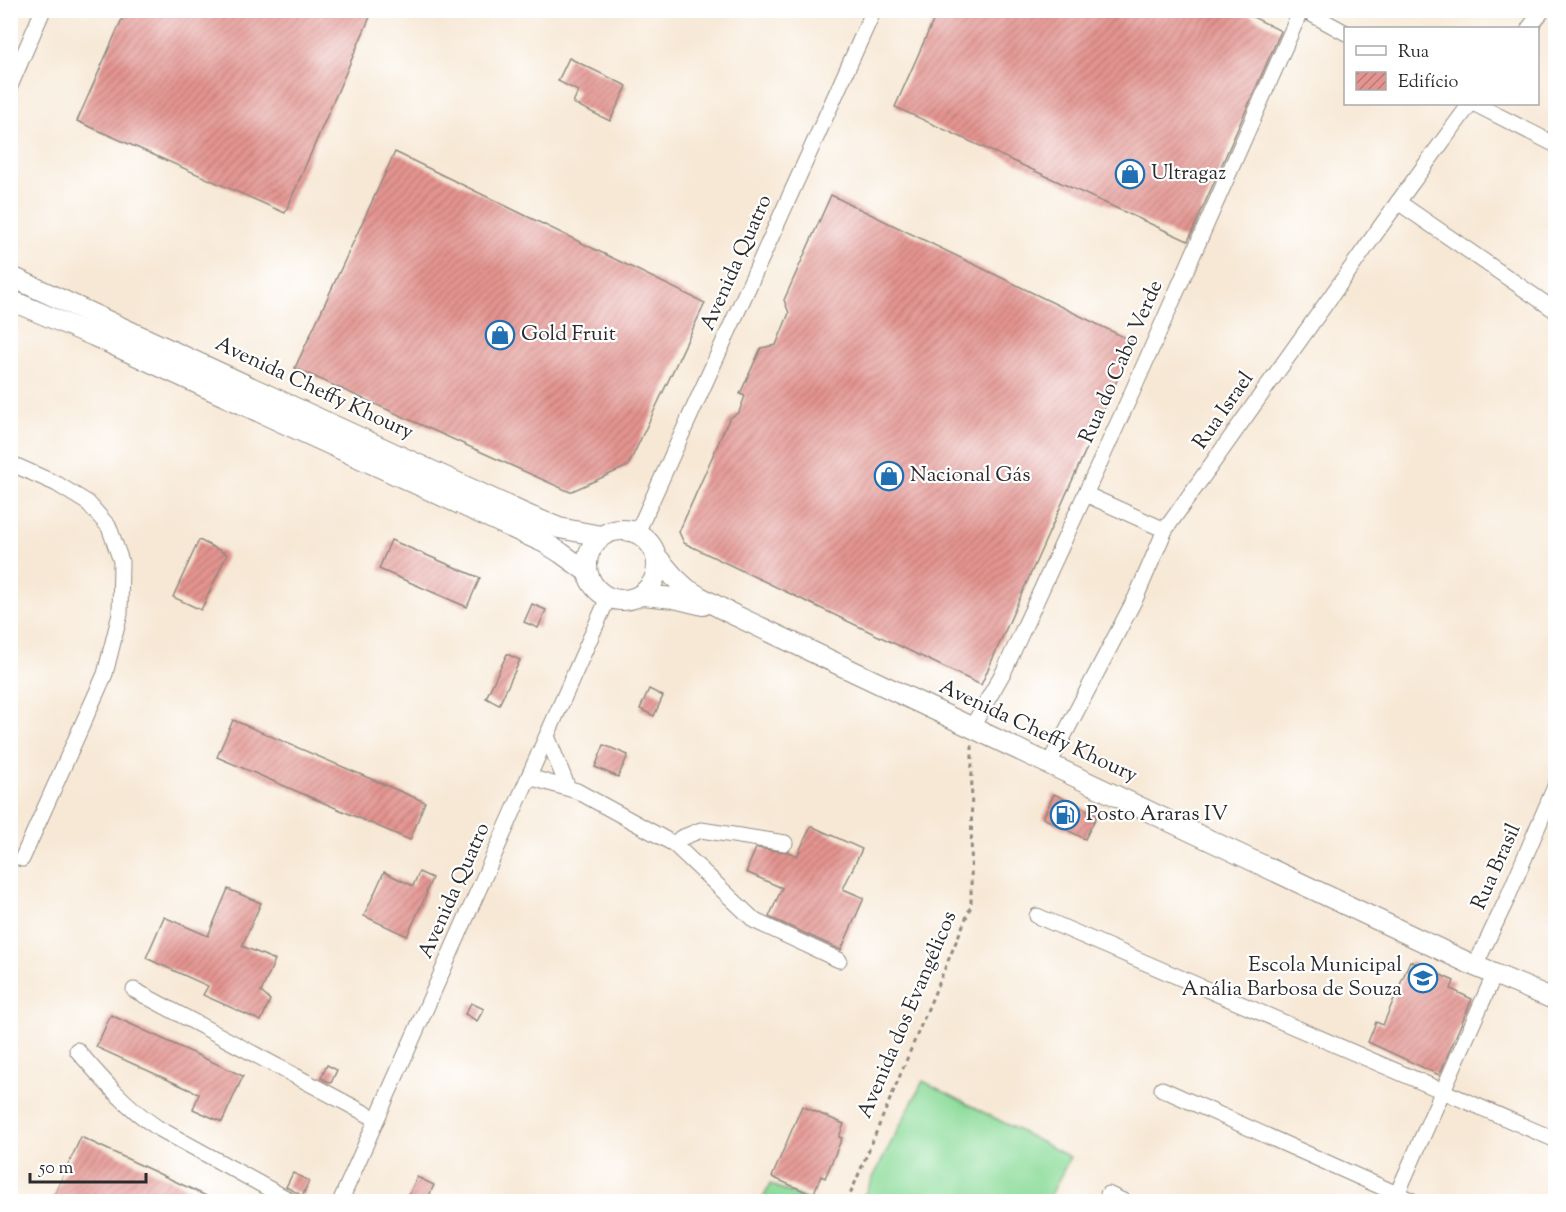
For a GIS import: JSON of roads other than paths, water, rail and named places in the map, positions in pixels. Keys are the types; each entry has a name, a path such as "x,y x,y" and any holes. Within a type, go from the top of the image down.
{"main road":[{"name":"Avenida Cheffy Khoury","path":"10,276 527,515 559,528 601,536"},
{"name":"Avenida Cheffy Khoury","path":"10,300 94,336 545,543 586,572"},
{"path":"656,556 656,576 650,587 642,595 631,600 619,601 598,592 586,572 588,552 601,536 613,531 625,530 638,533 646,539 656,556 687,589 728,612"},
{"path":"642,595 674,598 728,612"},
{"name":"Avenida Cheffy Khoury","path":"728,612 1475,966 1556,1000"}],"street":[{"path":"10,86 43,10"},
{"name":"Avenida Quatro","path":"638,533 874,10"},
{"path":"1302,10 1344,32"},
{"name":"Rua do Cabo Verde","path":"972,727 1004,671 1134,388 1302,10"},
{"path":"1530,27 1543,10"},
{"name":"Rua Israel","path":"1049,764 1136,597 1165,530 1398,202 1471,105"},
{"path":"1474,105 1556,145"},
{"path":"1398,202 1556,311"},
{"path":"10,463 57,484 88,503 109,527 120,561 120,614 105,674 22,859"},
{"path":"1085,494 1165,530"},
{"name":"Avenida Quatro","path":"339,1202 608,598"},
{"path":"547,736 568,788"},
{"path":"529,777 577,791 674,844 755,921 839,960"},
{"name":"Rua Brasil","path":"1475,966 1507,899 1556,784"},
{"path":"674,844 681,837 701,830 785,843"},
{"path":"1037,916 1556,1140"},
{"path":"1396,1198 1495,973"},
{"path":"134,990 376,1119"},
{"path":"77,1050 109,1087 140,1117 293,1202"},
{"path":"1162,1089 1396,1198 1415,1202"},
{"path":"1108,1194 1125,1202"}],"place":[{"name":"Ultragaz","path":"1130,174"},
{"name":"Gold Fruit","path":"500,335"},
{"name":"Nacional Gás","path":"889,476"},
{"name":"Posto Araras IV","path":"1065,815"},
{"name":"Escola Municipal Anália Barbosa de Souza","path":"1423,978"}]}
